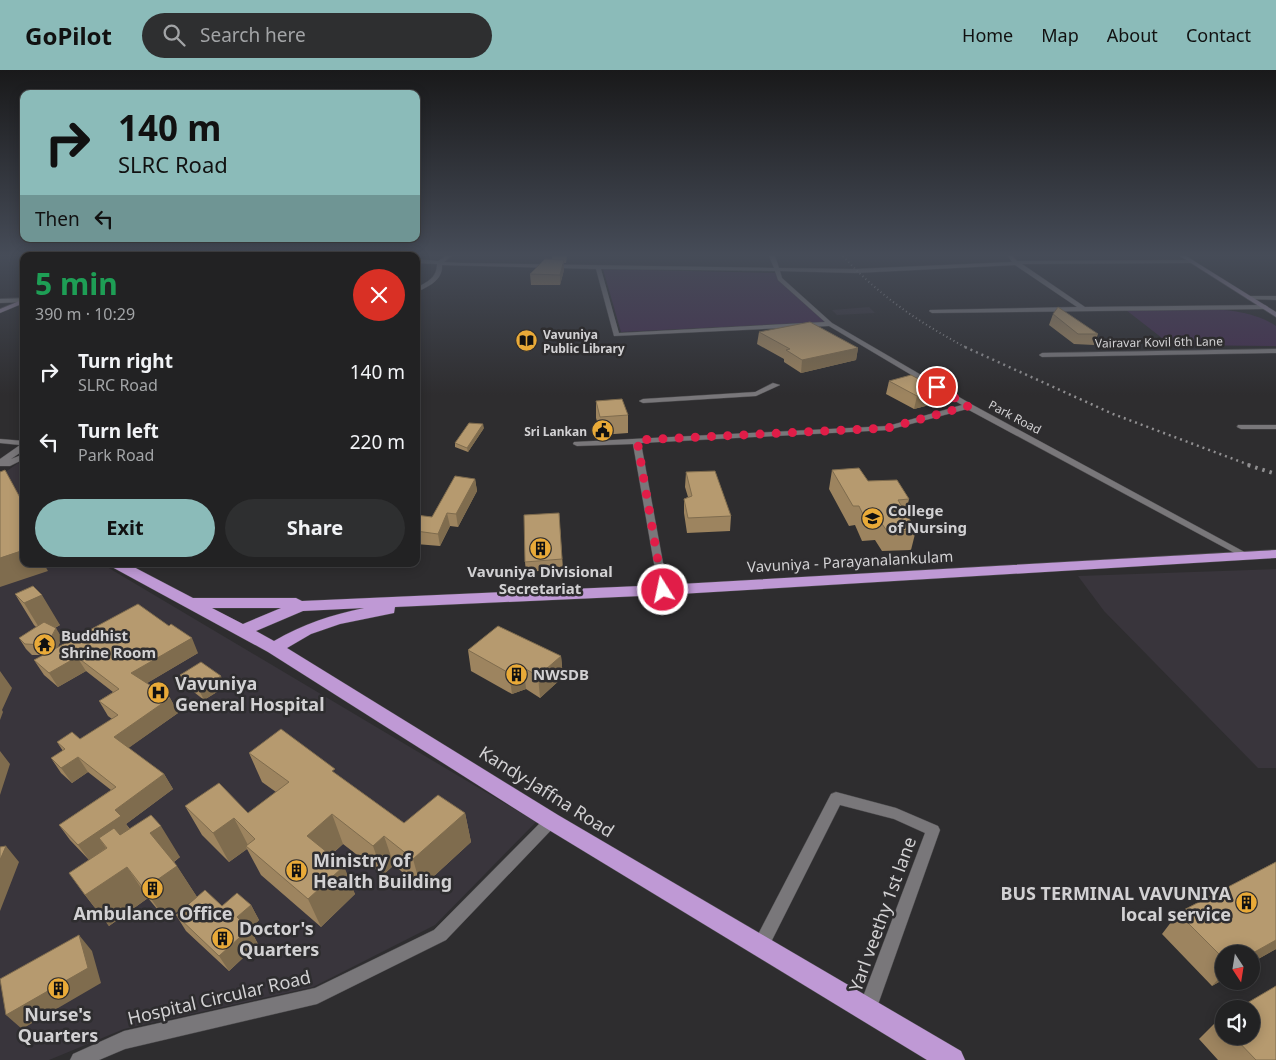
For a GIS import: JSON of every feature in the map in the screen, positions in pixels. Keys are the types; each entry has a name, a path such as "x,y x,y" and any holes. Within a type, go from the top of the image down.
{"highway":[{"name":"Vavuniya - Parayanalankulam","path":"426,602 1276,554"},
{"name":"Kandy-Jaffna Road","path":"122,567 274,648 552,821 952,1060"},
{"path":"188,603 426,602"},
{"path":"274,648 305,630 337,619 426,602"},
{"path":"242,631 301,606 356,603"}],"street":[{"path":"0,311 19,302"},
{"path":"607,302 616,334 830,324"},
{"name":"Park Road","path":"806,302 830,324 968,406 1246,555"},
{"path":"1073,302 1082,308"},
{"path":"1256,302 1276,315"},
{"path":"932,311 1265,307"},
{"name":"Vairavar Kovil 6th Lane","path":"1042,355 1276,351"},
{"path":"643,401 756,394 776,385"},
{"path":"577,444 888,428 968,406"},
{"path":"1241,427 1276,427"},
{"path":"0,440 20,443"},
{"path":"637,440 663,590"},
{"path":"0,463 20,447"},
{"path":"0,467 20,458"},
{"name":"Yarl veethy 1st lane","path":"760,946 836,798 896,814 933,830 867,1010"},
{"name":"Hospital Circular Road","path":"79,1060 124,1040 317,996 440,935 552,821"}],"shaded area":[{"path":"612,302 806,302 826,322 621,332"},
{"path":"869,307 875,313 837,315 832,310"},
{"path":"1183,308 1244,313 1261,318 1276,326 1276,346 1171,345 1126,310"},
{"name":"Vavuniya General Hospital","path":"18,463 20,464 20,567 107,567 536,822 435,925 313,987 124,1029 49,1060 0,1060 0,476"},
{"path":"1276,569 1276,768 1258,768 1104,611 1078,576"}],"building":[{"path":"1058,307 1098,334 1078,334 1053,314"},
{"path":"810,322 858,348 802,360 786,350 790,349 759,332"},
{"path":"911,375 940,390 917,396 889,381"},
{"path":"622,399 628,415 600,417 596,401"},
{"path":"469,423 483,424 467,448 455,443"},
{"path":"859,468 868,481 897,480 909,499 898,500 916,530 887,531 880,521 866,521 859,506 853,506 832,470"},
{"path":"5,470 20,498 20,551 0,558 0,472"},
{"path":"715,471 731,516 688,518 684,499 692,496 686,472"},
{"path":"455,476 475,479 456,514 447,513 438,534 420,532 420,516 432,517"},
{"name":"Vavuniya Divisional Secretariat","path":"559,513 562,559 525,562 524,515"},
{"path":"33,586 42,595 24,603 15,594"},
{"path":"138,604 169,626 171,624 192,638 131,673 170,698 114,737 164,774 115,810 121,816 78,845 59,825 116,787 78,757 61,768 51,758 65,749 57,742 72,732 80,739 118,715 99,701 119,689 77,657 49,673 34,660"},
{"path":"44,622 56,628 47,645 25,644 19,638"},
{"path":"498,626 561,656 538,676 524,668 509,673 468,650"},
{"path":"201,662 221,676 199,690 180,675"},
{"path":"281,729 335,769 332,771 404,823 438,795 465,813 413,859 384,836 373,846 332,814 307,836 344,866 308,899 246,846 255,839 234,818 213,833 185,806 219,783 248,813 289,782 249,753"},
{"path":"151,815 161,826 150,833 177,866 144,889 127,867 85,895 69,873 107,848 99,838 114,828 120,835"},
{"path":"6,846 0,860 0,847"},
{"name":"BUS TERMINAL VAVUNIYA local service","path":"1276,862 1276,940 1260,949 1260,945 1215,945 1215,950 1178,913"},
{"path":"205,890 222,906 237,893 251,905 237,917 249,929 219,956 176,915"},
{"path":"79,935 88,968 6,1015 0,979"},
{"path":"1276,986 1276,1060 1256,1060 1242,1045 1260,1045 1260,1000 1252,1000"}],"railway":[{"path":"894,302 933,329 966,348"},
{"path":"966,348 1113,414 1252,466"},
{"path":"1248,465 1276,474"}],"place":[{"name":"Vavuniya Public Library","path":"527,341"},
{"name":"Sri Lankan","path":"603,431"},
{"name":"College of Nursing","path":"872,519"},
{"name":"Vavuniya Divisional Secretariat","path":"540,548"},
{"name":"Buddhist Shrine Room","path":"45,644"},
{"name":"NWSDB","path":"517,674"},
{"name":"Vavuniya General Hospital","path":"159,693"},
{"name":"Ministry of Health Building","path":"297,870"},
{"name":"Ambulance Office","path":"153,888"},
{"name":"BUS TERMINAL VAVUNIYA local service","path":"1247,903"},
{"name":"Doctor's Quarters","path":"223,938"},
{"name":"Nurse's Quarters","path":"58,989"}],"route":[{"path":"663,590 637,440 888,428 968,406 937,387"}]}
